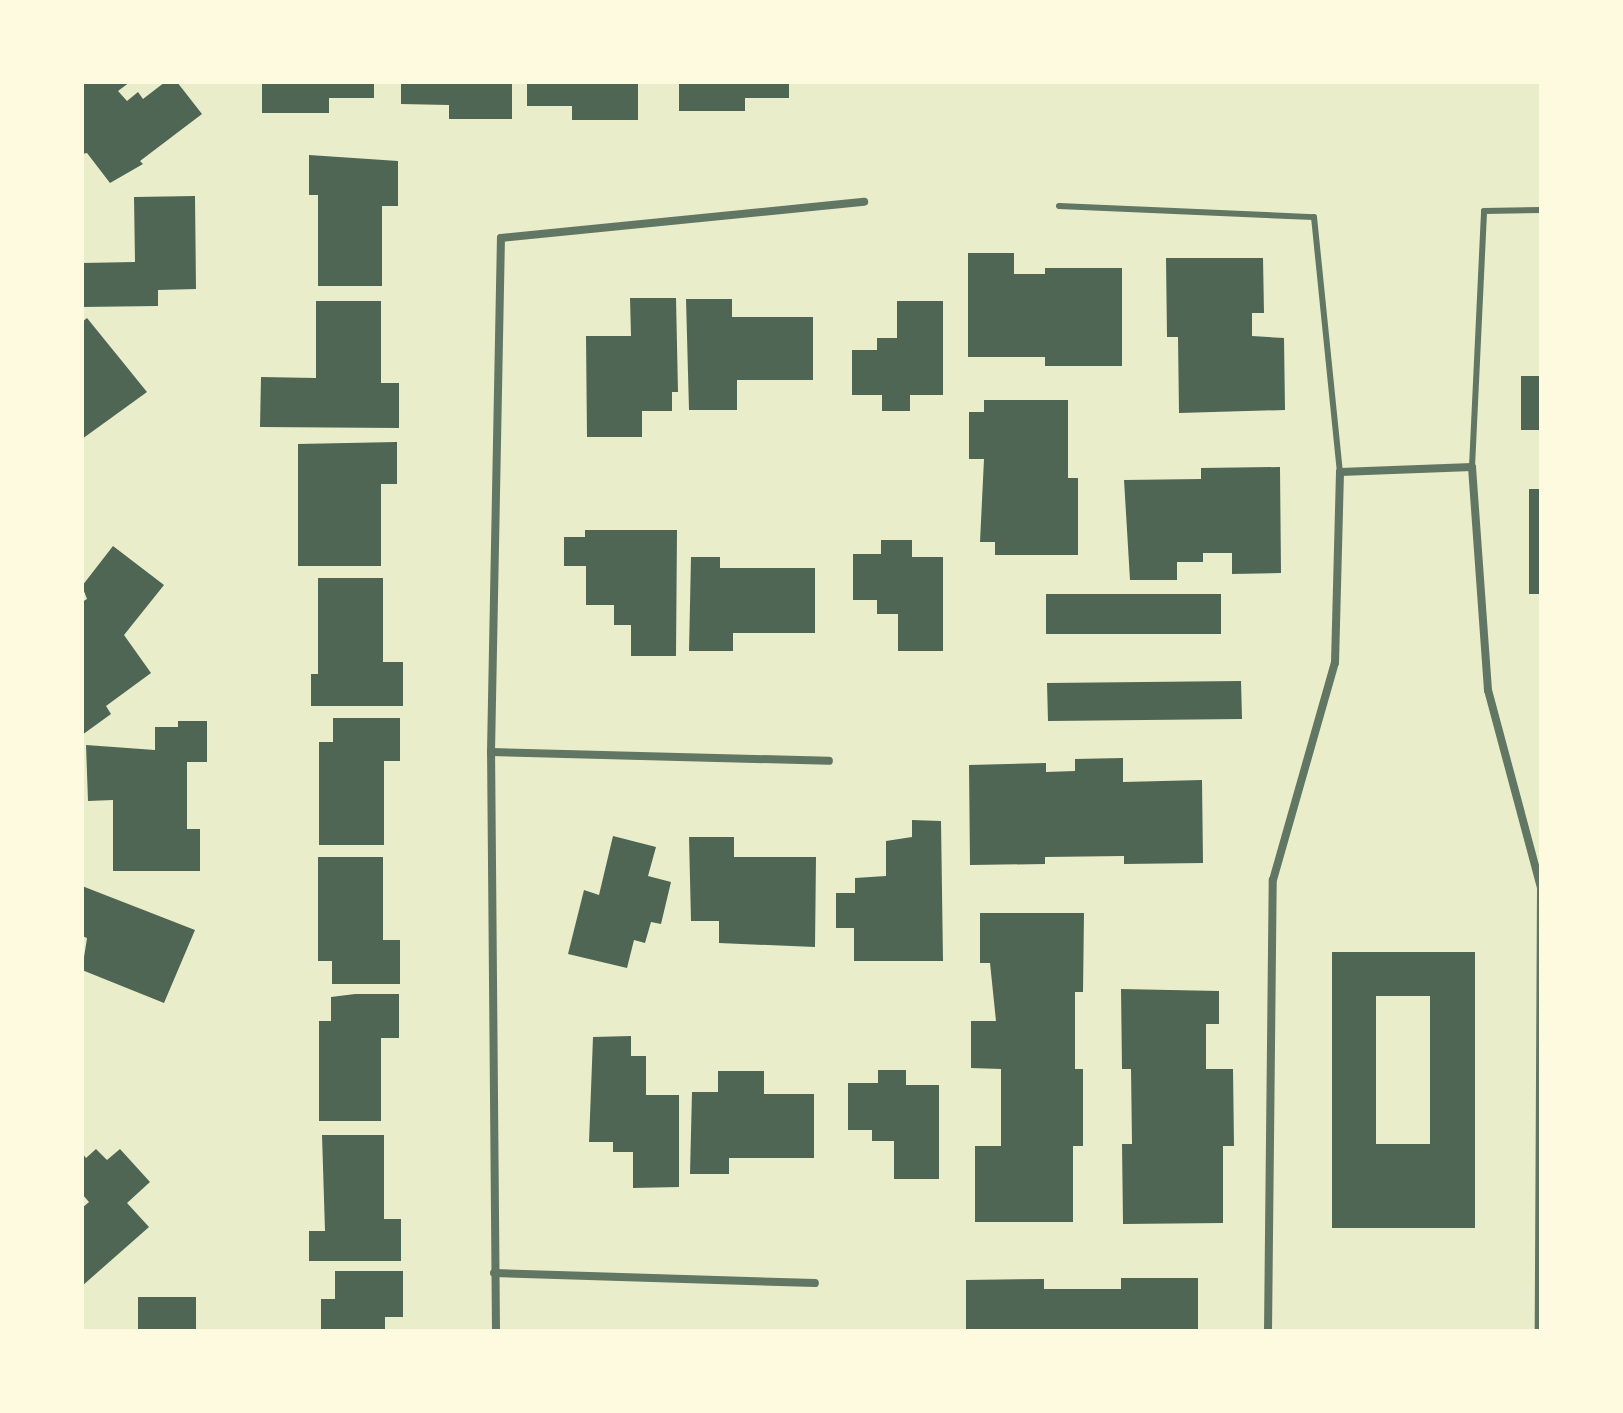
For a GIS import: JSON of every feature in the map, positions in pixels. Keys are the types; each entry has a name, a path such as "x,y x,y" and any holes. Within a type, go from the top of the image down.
{"street":[{"path":"496,1331 491,752 501,238 864,202"},
{"path":"1268,1331 1273,880 1335,663 1340,472 1472,467 1488,690 1541,888 1539,1331"},
{"path":"491,752 829,761"},
{"path":"494,1273 815,1283"}],"lane":[{"path":"1059,206 1314,217 1340,472"},
{"path":"1472,467 1484,211 1541,210"}],"building":[{"path":"82,82 130,82 118,91 127,101 138,92 143,99 165,82 177,82 202,114 140,161 143,164 110,183 87,153 82,154"},
{"path":"262,82 374,82 374,98 329,98 329,113 262,113"},
{"path":"401,82 512,82 512,119 449,119 449,105 401,104"},
{"path":"527,82 638,82 638,120 572,120 572,106 527,106"},
{"path":"679,82 789,82 789,98 745,98 745,111 679,111"},
{"path":"309,155 398,161 398,206 382,206 382,286 318,286 318,195 309,195"},
{"path":"195,196 196,289 158,290 158,306 82,307 82,263 135,262 134,197"},
{"path":"968,253 1014,253 1014,274 1045,274 1045,268 1122,268 1122,366 1045,366 1045,357 968,357"},
{"path":"1166,258 1263,258 1264,313 1252,313 1252,336 1284,338 1285,410 1179,413 1178,337 1167,337"},
{"path":"630,298 676,298 678,392 672,392 672,411 642,411 642,437 587,437 586,336 631,336"},
{"path":"686,299 732,299 732,317 813,317 813,380 737,380 737,410 689,410"},
{"path":"316,301 381,301 381,383 399,383 399,428 260,427 261,377 316,378"},
{"path":"897,301 943,301 943,395 910,395 910,411 882,411 882,395 852,395 852,350 877,350 877,338 897,338"},
{"path":"87,318 147,392 82,439 82,322"},
{"path":"1521,376 1541,376 1541,430 1521,430"},
{"path":"984,400 1068,400 1068,478 1078,478 1078,555 995,555 995,542 980,542 984,459 969,459 969,412 984,412"},
{"path":"397,442 397,484 381,484 381,566 298,566 298,444"},
{"path":"1280,467 1281,573 1232,574 1232,553 1203,553 1203,562 1177,562 1177,580 1130,580 1124,480 1201,479 1201,468"},
{"path":"1529,489 1541,489 1541,594 1529,594"},
{"path":"585,530 677,530 676,656 631,656 631,625 614,625 614,605 586,605 586,566 564,566 564,537 585,537"},
{"path":"881,540 912,540 912,557 943,557 943,651 898,651 898,614 877,614 877,600 853,600 853,554 881,554"},
{"path":"113,546 164,585 124,635 151,673 106,706 111,714 82,735 82,602 87,599 82,586"},
{"path":"691,557 720,557 720,568 815,568 815,633 733,633 733,651 689,651"},
{"path":"318,578 383,578 383,662 403,662 403,706 311,706 311,674 318,674"},
{"path":"1046,594 1221,594 1221,634 1046,634"},
{"path":"1241,681 1242,719 1048,721 1047,683"},
{"path":"333,718 400,718 400,761 384,761 384,845 319,845 319,742 333,742"},
{"path":"178,721 207,721 207,762 187,762 187,829 200,829 200,871 113,871 113,800 88,801 86,745 155,750 155,727 178,727"},
{"path":"1123,758 1123,782 1202,780 1203,863 1124,864 1124,856 1045,857 1045,864 970,865 969,765 1046,763 1046,772 1075,771 1075,759"},
{"path":"912,820 941,821 943,961 854,961 854,928 836,928 836,893 855,893 855,878 886,876 886,841 912,837"},
{"path":"613,836 656,847 648,876 671,882 661,924 651,922 645,943 634,940 627,968 568,954 584,890 599,895"},
{"path":"689,837 734,837 734,857 816,857 815,947 719,943 719,921 691,921"},
{"path":"318,857 383,857 383,940 400,940 400,984 332,984 332,961 318,961"},
{"path":"82,886 195,930 164,1003 82,970 87,938 82,936"},
{"path":"980,913 1084,913 1083,992 1075,992 1075,1069 1083,1069 1083,1146 1073,1146 1073,1222 975,1222 975,1146 1001,1146 1001,1069 971,1068 971,1021 996,1021 990,963 980,963"},
{"path":"1332,952 1475,952 1475,1228 1332,1228","holes":["1376,996 1430,996 1430,1144 1376,1144"]},
{"path":"1121,989 1219,991 1219,1024 1206,1024 1206,1069 1233,1069 1234,1146 1223,1146 1223,1223 1123,1224 1122,1144 1132,1144 1131,1069 1122,1069"},
{"path":"399,994 399,1038 381,1038 381,1121 319,1121 319,1021 331,1021 331,997"},
{"path":"631,1036 631,1056 646,1056 646,1095 679,1095 679,1187 633,1188 633,1152 613,1152 613,1142 589,1142 593,1037"},
{"path":"878,1070 906,1070 906,1085 939,1085 939,1179 894,1179 894,1141 872,1141 872,1130 848,1130 848,1083 878,1083"},
{"path":"718,1071 764,1071 764,1094 814,1094 814,1158 729,1158 729,1174 690,1174 692,1092 718,1092"},
{"path":"322,1135 384,1135 384,1219 401,1219 401,1261 309,1261 309,1231 325,1231"},
{"path":"96,1149 107,1160 120,1149 150,1182 127,1203 149,1227 82,1286 82,1208 89,1202 82,1194 82,1153 86,1158"},
{"path":"335,1271 403,1271 403,1317 385,1317 385,1331 321,1331 321,1299 335,1299"},
{"path":"1121,1278 1198,1278 1198,1331 966,1331 966,1280 1044,1279 1044,1289 1121,1289"},
{"path":"138,1297 196,1297 196,1331 138,1331"}]}
